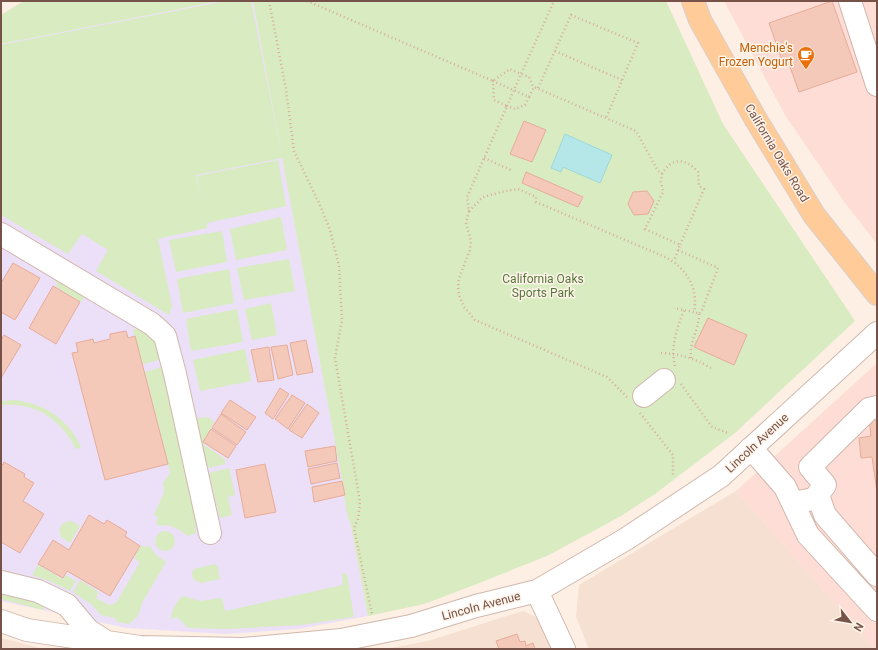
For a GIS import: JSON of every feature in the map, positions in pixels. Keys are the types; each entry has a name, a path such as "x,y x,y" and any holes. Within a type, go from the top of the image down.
{"main road":[{"name":"California Oaks Road","path":"693,1 700,20 755,118 814,215 877,294"}],"street":[{"path":"850,1 877,85"},
{"path":"1,234 152,324 165,336 175,374 210,533"},
{"name":"Lincoln Avenue","path":"1,621 27,630 140,647 243,649 341,640 411,626 476,606 537,591 626,539 721,476 877,333"},
{"path":"636,401 673,377"},
{"path":"815,498 825,484 810,467 869,409 877,407"},
{"path":"751,448 785,487 808,535 877,610"},
{"path":"794,504 820,498 825,515 875,573"},
{"path":"1,582 38,591 67,605 88,630 106,642"},
{"path":"537,591 564,649"}],"path":[{"path":"270,1 286,89 294,151 330,230 340,266 342,320 335,358 360,502 358,519 354,528 372,614"},
{"path":"307,1 529,97"},
{"path":"554,1 513,90 467,197 469,211 466,223 471,241 470,250 459,278 458,287 461,301 469,314 482,323 607,377 636,401 673,455 673,476"},
{"path":"538,88 571,15 638,43 606,118"},
{"path":"555,51 622,80"},
{"path":"493,81 510,70 529,77 534,88"},
{"path":"493,81 494,100 515,109 525,105 534,88"},
{"path":"534,88 534,86 636,131 658,171 662,174"},
{"path":"484,158 512,171"},
{"path":"674,261 704,189 699,186 698,172 693,166 688,163 678,161 673,162 666,167 662,174 661,182 663,192 645,229 680,245"},
{"path":"469,211 483,197 501,192 518,189 536,197 536,202 674,261 684,270 694,291 694,312"},
{"path":"678,250 718,268 699,314 698,327 690,346 691,358"},
{"path":"674,308 699,314"},
{"path":"684,310 675,335 673,377 712,427 728,433"},
{"path":"661,354 674,354 691,358 711,368"}],"shaded area":[{"path":"220,1 253,1 368,616 298,629 226,634 126,628 1,601 1,44"},
{"path":"724,1 877,1 877,244 845,203 785,115"},
{"path":"877,363 877,649 875,649 736,491"},
{"path":"736,491 875,649 589,649 576,617 579,585"},
{"path":"523,611 540,619 553,649 385,649 428,641"},
{"path":"1,638 40,648 44,649 1,649"}],"green space":[{"path":"24,1 220,1 1,44 1,15"},
{"path":"226,1 251,1 282,158 196,175 201,200 197,176 278,160 286,206 207,223 207,228 158,239 172,306 169,315 96,271 108,250 82,234 68,254 1,215 1,45"},
{"name":"California Oaks Sports Park","path":"253,1 666,1 723,124 855,321 735,433 655,494 621,516 549,555 477,584 424,604 368,616 350,521 348,519"},
{"path":"281,217 287,250 236,260 230,229"},
{"path":"222,231 227,262 176,272 169,240"},
{"path":"289,259 295,291 244,300 237,268"},
{"path":"229,269 234,303 183,313 177,279"},
{"path":"51,277 85,295 81,302 56,287 58,284"},
{"path":"271,303 277,335 252,340 245,309"},
{"path":"237,309 243,342 191,351 186,319"},
{"path":"139,327 154,341 159,350 159,360 143,364 133,330"},
{"path":"245,349 251,381 200,391 193,360"},
{"path":"162,367 194,492 196,533 188,536 171,526 159,526 156,523 158,517 154,515 164,492 163,483 170,473 145,372"},
{"path":"16,400 37,405 55,415 71,430 81,448 76,449 63,429 46,415 25,406 1,405 1,401"},
{"path":"205,417 210,418 214,422 203,444 225,459 225,464 208,468 195,420"},
{"path":"229,468 235,495 228,497 232,515 220,518 209,473"},
{"path":"72,521 80,526 70,543 61,537 59,529 63,523"},
{"path":"165,531 172,534 175,541 172,548 165,551 158,548 155,541 158,534"},
{"path":"141,545 145,547 150,546 155,554 166,562 142,603 138,616 129,624 117,622 114,618 101,615 92,605 73,592 80,580 99,592 96,598 109,605 116,603 140,562 134,558"},
{"path":"215,564 218,567 220,579 201,583 193,579 192,573 194,569"},
{"path":"38,565 63,579 66,575 76,581 70,591 52,582 32,575"},
{"path":"342,573 347,574 354,617 301,625 226,629 188,628 177,617 170,619 175,606 183,596 200,601 222,598 225,611 343,585"},
{"path":"1,590 45,605 43,610 1,599"}],"water":[{"path":"565,134 612,155 600,183 563,167 561,172 551,168"}],"building":[{"path":"832,1 857,72 799,92 789,64 784,66 769,23"},
{"path":"524,121 546,130 532,162 510,154"},
{"path":"526,172 583,197 578,207 522,183"},
{"path":"647,191 654,201 648,214 634,215 628,204 633,192"},
{"path":"13,263 40,278 15,320 1,312 1,283"},
{"path":"53,286 80,302 56,344 29,328"},
{"path":"708,318 747,335 734,365 694,347"},
{"path":"126,331 128,338 135,336 168,464 105,480 72,353 78,352 76,343 93,339 94,343 110,339 110,334"},
{"path":"4,335 21,345 1,378 1,340"},
{"path":"306,340 313,372 297,375 290,343"},
{"path":"287,345 293,375 278,379 271,347"},
{"path":"269,347 274,380 258,382 251,350"},
{"path":"280,388 289,394 273,419 265,413"},
{"path":"292,395 305,403 288,429 275,419"},
{"path":"230,400 256,417 247,430 221,413"},
{"path":"307,404 319,413 302,438 289,430"},
{"path":"221,414 246,432 237,445 212,428"},
{"path":"877,415 877,492 872,457 861,458 859,438 871,436 869,416"},
{"path":"211,429 236,446 228,458 203,442"},
{"path":"335,446 337,461 308,467 305,451"},
{"path":"4,462 25,474 24,477 34,483 23,501 44,514 20,553 1,542 1,464 3,465"},
{"path":"337,463 340,478 311,484 308,469"},
{"path":"265,464 276,512 245,518 236,470"},
{"path":"342,481 345,495 314,502 312,487"},
{"path":"89,515 104,524 107,520 127,532 125,536 140,546 110,596 67,571 63,578 38,564 53,540 69,550"},
{"path":"517,634 520,642 525,641 526,646 533,643 535,649 499,649 496,641"}],"place":[{"name":"Menchie's Frozen Yogurt","path":"806,70"}]}
